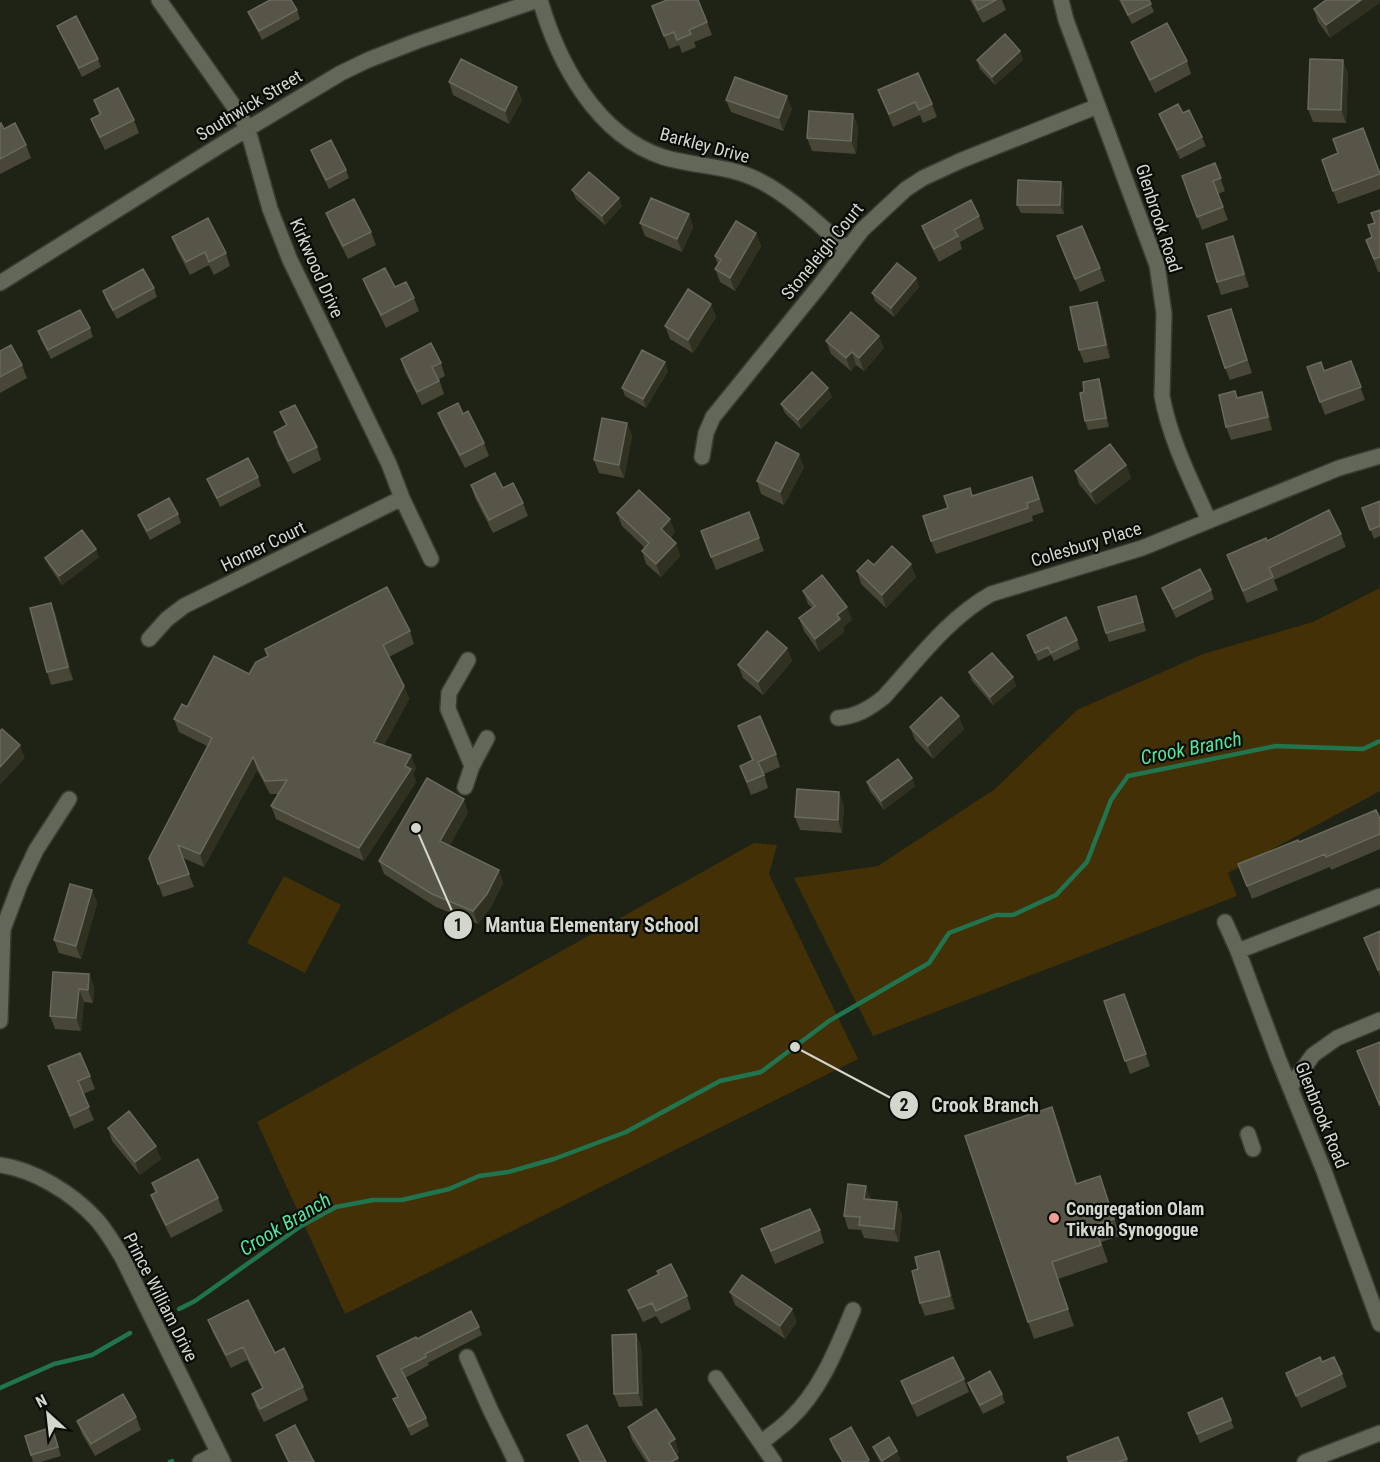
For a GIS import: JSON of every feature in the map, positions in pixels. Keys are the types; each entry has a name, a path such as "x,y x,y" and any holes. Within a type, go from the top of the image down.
{"street":[{"name":"Kirkwood Drive","path":"159,0 240,115 248,130 270,209 290,260 389,464 402,498 431,559"},
{"name":"Southwick Street","path":"0,283 305,93 368,60 539,0"},
{"name":"Barkley Drive","path":"539,0 569,74 594,107 622,133 639,146 661,156 729,170 760,181 799,207 846,249"},
{"name":"Glenbrook Road","path":"1061,0 1066,20 1157,265 1164,313 1162,396 1174,442 1209,521"},
{"name":"Stoneleigh Court","path":"702,457 706,432 713,417 846,249 890,202 923,178 962,160 1098,106"},
{"name":"Colesbury Place","path":"838,718 856,716 874,705 955,619 991,594 1142,548 1339,468 1380,456"},
{"name":"Horner Court","path":"149,639 166,618 184,606 402,498"},
{"path":"468,660 449,693 448,709 472,766"},
{"path":"465,788 472,766 487,738"},
{"path":"0,1021 1,927 36,850 69,799"},
{"path":"1238,951 1380,896"},
{"name":"Glenbrook Road","path":"1225,922 1324,1171 1380,1324"},
{"path":"1290,1087 1313,1055 1337,1038 1380,1020"},
{"name":"Prince William Drive","path":"0,1165 55,1186 82,1205 105,1230 122,1257 221,1458"},
{"path":"761,1443 790,1419 803,1404 825,1371 853,1310"},
{"path":"467,1357 513,1456"},
{"path":"716,1378 774,1462"},
{"path":"1305,1462 1380,1433"},
{"path":"200,1462 221,1458"}],"shaded area":[{"path":"1380,588 1380,791 1228,873 1237,896 873,1036 794,878 878,866 995,789 1077,710 1203,654 1313,622"},
{"path":"754,843 777,845 769,874 858,1059 345,1314 257,1122"},
{"path":"284,876 341,905 305,973 247,943"}],"building":[{"path":"270,0 291,0 297,10 259,31 248,12"},
{"path":"667,0 698,0 707,22 689,30 691,34 677,40 674,32 664,36 652,6"},
{"path":"973,0 996,0 978,10"},
{"path":"1121,0 1149,0 1151,4 1128,15"},
{"path":"1326,0 1361,0 1326,25 1314,9"},
{"path":"76,16 98,59 79,68 57,26"},
{"path":"1167,23 1187,61 1150,80 1131,42"},
{"path":"1005,34 1020,51 992,77 977,60"},
{"path":"461,59 517,87 505,111 449,82"},
{"path":"1310,59 1343,60 1341,110 1308,109"},
{"path":"918,73 932,104 919,110 915,102 889,114 878,90"},
{"path":"735,77 787,96 779,118 726,100"},
{"path":"118,88 134,120 100,137 91,119 101,114 94,100"},
{"path":"1178,104 1183,113 1189,110 1202,137 1177,150 1159,114"},
{"path":"809,111 853,114 851,141 807,138"},
{"path":"15,123 26,145 0,159 0,124 4,129"},
{"path":"1363,128 1380,174 1333,191 1322,160 1338,153 1333,139"},
{"path":"331,140 346,170 326,180 311,150"},
{"path":"1215,163 1221,178 1213,181 1223,207 1197,217 1182,176"},
{"path":"589,172 619,198 602,216 572,190"},
{"path":"1018,180 1061,182 1060,205 1017,205"},
{"path":"651,198 689,214 677,239 640,223"},
{"path":"354,199 371,232 343,246 326,213"},
{"path":"971,200 979,216 954,230 958,236 934,249 922,226"},
{"path":"1380,210 1380,257 1374,259 1366,240 1372,237 1368,225 1375,223 1371,213"},
{"path":"208,218 226,253 209,262 205,252 186,262 172,237"},
{"path":"736,221 756,233 730,278 715,269 721,260 715,256"},
{"path":"1082,226 1100,268 1075,279 1057,236"},
{"path":"1233,236 1244,274 1217,282 1206,244"},
{"path":"897,263 916,278 891,308 872,293"},
{"path":"385,268 395,287 406,282 414,298 381,315 363,279"},
{"path":"143,269 154,288 113,310 103,291"},
{"path":"688,289 711,304 688,340 665,326"},
{"path":"1097,302 1106,345 1079,350 1070,307"},
{"path":"1231,309 1247,360 1225,368 1208,316"},
{"path":"80,310 90,328 48,350 38,331"},
{"path":"851,312 879,336 859,358 852,352 846,358 826,341"},
{"path":"431,343 441,363 432,367 439,381 417,392 401,359"},
{"path":"11,345 22,365 0,377 0,351"},
{"path":"642,350 665,362 643,399 622,388"},
{"path":"1351,361 1361,387 1320,402 1307,367 1321,362 1324,371"},
{"path":"812,372 828,388 798,420 781,404"},
{"path":"1099,379 1106,418 1085,421 1080,393 1084,392 1083,382"},
{"path":"1235,391 1237,398 1262,392 1268,417 1226,427 1219,395"},
{"path":"458,403 463,414 468,411 484,443 460,455 438,413"},
{"path":"295,405 317,447 288,461 274,432 287,425 280,412"},
{"path":"602,418 627,423 619,465 594,460"},
{"path":"776,442 799,454 780,492 757,481"},
{"path":"1110,444 1126,465 1091,492 1075,471"},
{"path":"248,458 258,477 217,498 207,479"},
{"path":"495,473 503,488 513,483 523,503 489,520 471,485"},
{"path":"1032,477 1039,499 1027,503 1028,508 931,541 923,516 948,508 944,496 970,488 972,496"},
{"path":"639,490 670,519 661,529 676,543 656,564 642,551 649,543 617,513"},
{"path":"169,498 178,514 147,531 138,515"},
{"path":"1380,501 1380,526 1370,530 1362,508"},
{"path":"1329,510 1341,534 1269,568 1273,577 1243,591 1227,555 1266,538 1267,541"},
{"path":"749,512 759,538 711,557 701,531"},
{"path":"82,530 96,549 59,576 45,558"},
{"path":"892,546 911,564 882,595 857,571 868,560 874,565"},
{"path":"1200,569 1211,590 1173,609 1162,588"},
{"path":"822,575 847,607 837,615 840,619 815,639 799,618 815,606 803,591"},
{"path":"387,587 410,631 383,645 404,686 374,742 411,755 405,766 411,769 359,848 271,806 287,780 265,781 253,757 200,854 178,845 189,874 158,884 149,858 212,738 174,719 182,704 187,707 214,656 249,674 256,662 268,656 265,649"},
{"path":"1136,596 1143,622 1106,633 1098,607"},
{"path":"51,603 68,667 47,672 30,608"},
{"path":"1066,617 1077,640 1051,653 1048,647 1035,653 1027,635"},
{"path":"767,631 787,648 758,682 738,665"},
{"path":"992,653 1013,677 990,697 969,672"},
{"path":"941,697 959,716 928,746 910,727"},
{"path":"760,716 776,754 758,762 764,775 747,782 740,766 753,760 738,726"},
{"path":"2,729 20,745 0,767 0,731"},
{"path":"898,759 912,778 881,801 867,782"},
{"path":"427,778 464,799 440,841 499,870 487,894 473,911 432,894 379,861"},
{"path":"797,789 839,792 838,820 795,817"},
{"path":"1376,810 1380,819 1380,834 1247,886 1238,864"},
{"path":"70,884 92,890 76,946 54,940"},
{"path":"1380,931 1380,969 1378,970 1364,938"},
{"path":"53,972 89,974 88,990 79,989 76,1018 50,1016"},
{"path":"1124,994 1146,1054 1125,1061 1104,1001"},
{"path":"1380,1042 1380,1106 1357,1051"},
{"path":"80,1053 90,1076 78,1081 89,1107 70,1116 48,1066"},
{"name":"Congregation Olam Tikvah Synogogue","path":"1052,1107 1076,1184 1100,1176 1114,1219 1095,1225 1101,1245 1052,1262 1068,1309 1028,1322 965,1136"},
{"path":"129,1111 156,1146 135,1162 108,1128"},
{"path":"198,1159 218,1198 166,1225 151,1195 157,1192 152,1183"},
{"path":"848,1184 866,1186 864,1199 897,1202 894,1229 859,1225 860,1217 844,1216"},
{"path":"810,1209 820,1230 771,1251 761,1229"},
{"path":"939,1251 950,1296 920,1303 912,1271 918,1269 915,1257"},
{"path":"671,1264 687,1296 656,1311 652,1303 638,1309 628,1290 659,1274 657,1271"},
{"path":"742,1275 792,1309 780,1326 730,1292"},
{"path":"248,1300 275,1353 284,1348 303,1387 260,1409 252,1394 263,1388 243,1347 226,1355 208,1320"},
{"path":"471,1311 479,1327 425,1354 426,1357 401,1369 426,1418 408,1427 393,1399 398,1397 377,1356 416,1337 417,1339"},
{"path":"636,1334 638,1393 614,1394 612,1335"},
{"path":"953,1357 964,1379 912,1404 901,1381"},
{"path":"1320,1357 1322,1362 1334,1357 1342,1374 1296,1396 1286,1373"},
{"path":"990,1371 1002,1394 980,1405 968,1383"},
{"path":"123,1394 136,1417 91,1444 77,1421"},
{"path":"1222,1398 1231,1420 1197,1434 1188,1413"},
{"path":"656,1409 675,1439 669,1443 678,1458 671,1462 650,1462 628,1427"},
{"path":"295,1425 314,1462 289,1462 276,1435"},
{"path":"587,1425 606,1462 581,1462 567,1435"},
{"path":"52,1427 58,1447 31,1455 25,1436"},
{"path":"851,1427 869,1460 865,1462 843,1462 830,1439"},
{"path":"889,1437 897,1451 882,1461 873,1447"},
{"path":"1118,1437 1127,1459 1118,1462 1069,1462 1067,1457"}],"waterway":[{"name":"Crook Branch","path":"179,1309 195,1301 301,1226 336,1207 373,1200 402,1200 449,1189 479,1176 508,1172 554,1159 626,1132 720,1081 761,1072 829,1021 929,963 949,933 996,915 1013,915 1056,895 1087,862 1111,800 1128,776 1276,746 1363,749 1380,741"},
{"name":"Crook Branch","path":"0,1388 54,1364 92,1355 130,1333"}],"place":[{"name":"Mantua Elementary School","path":"416,828"},
{"name":"Crook Branch","path":"795,1047"},
{"name":"Congregation Olam Tikvah Synogogue","path":"1054,1218"}]}
